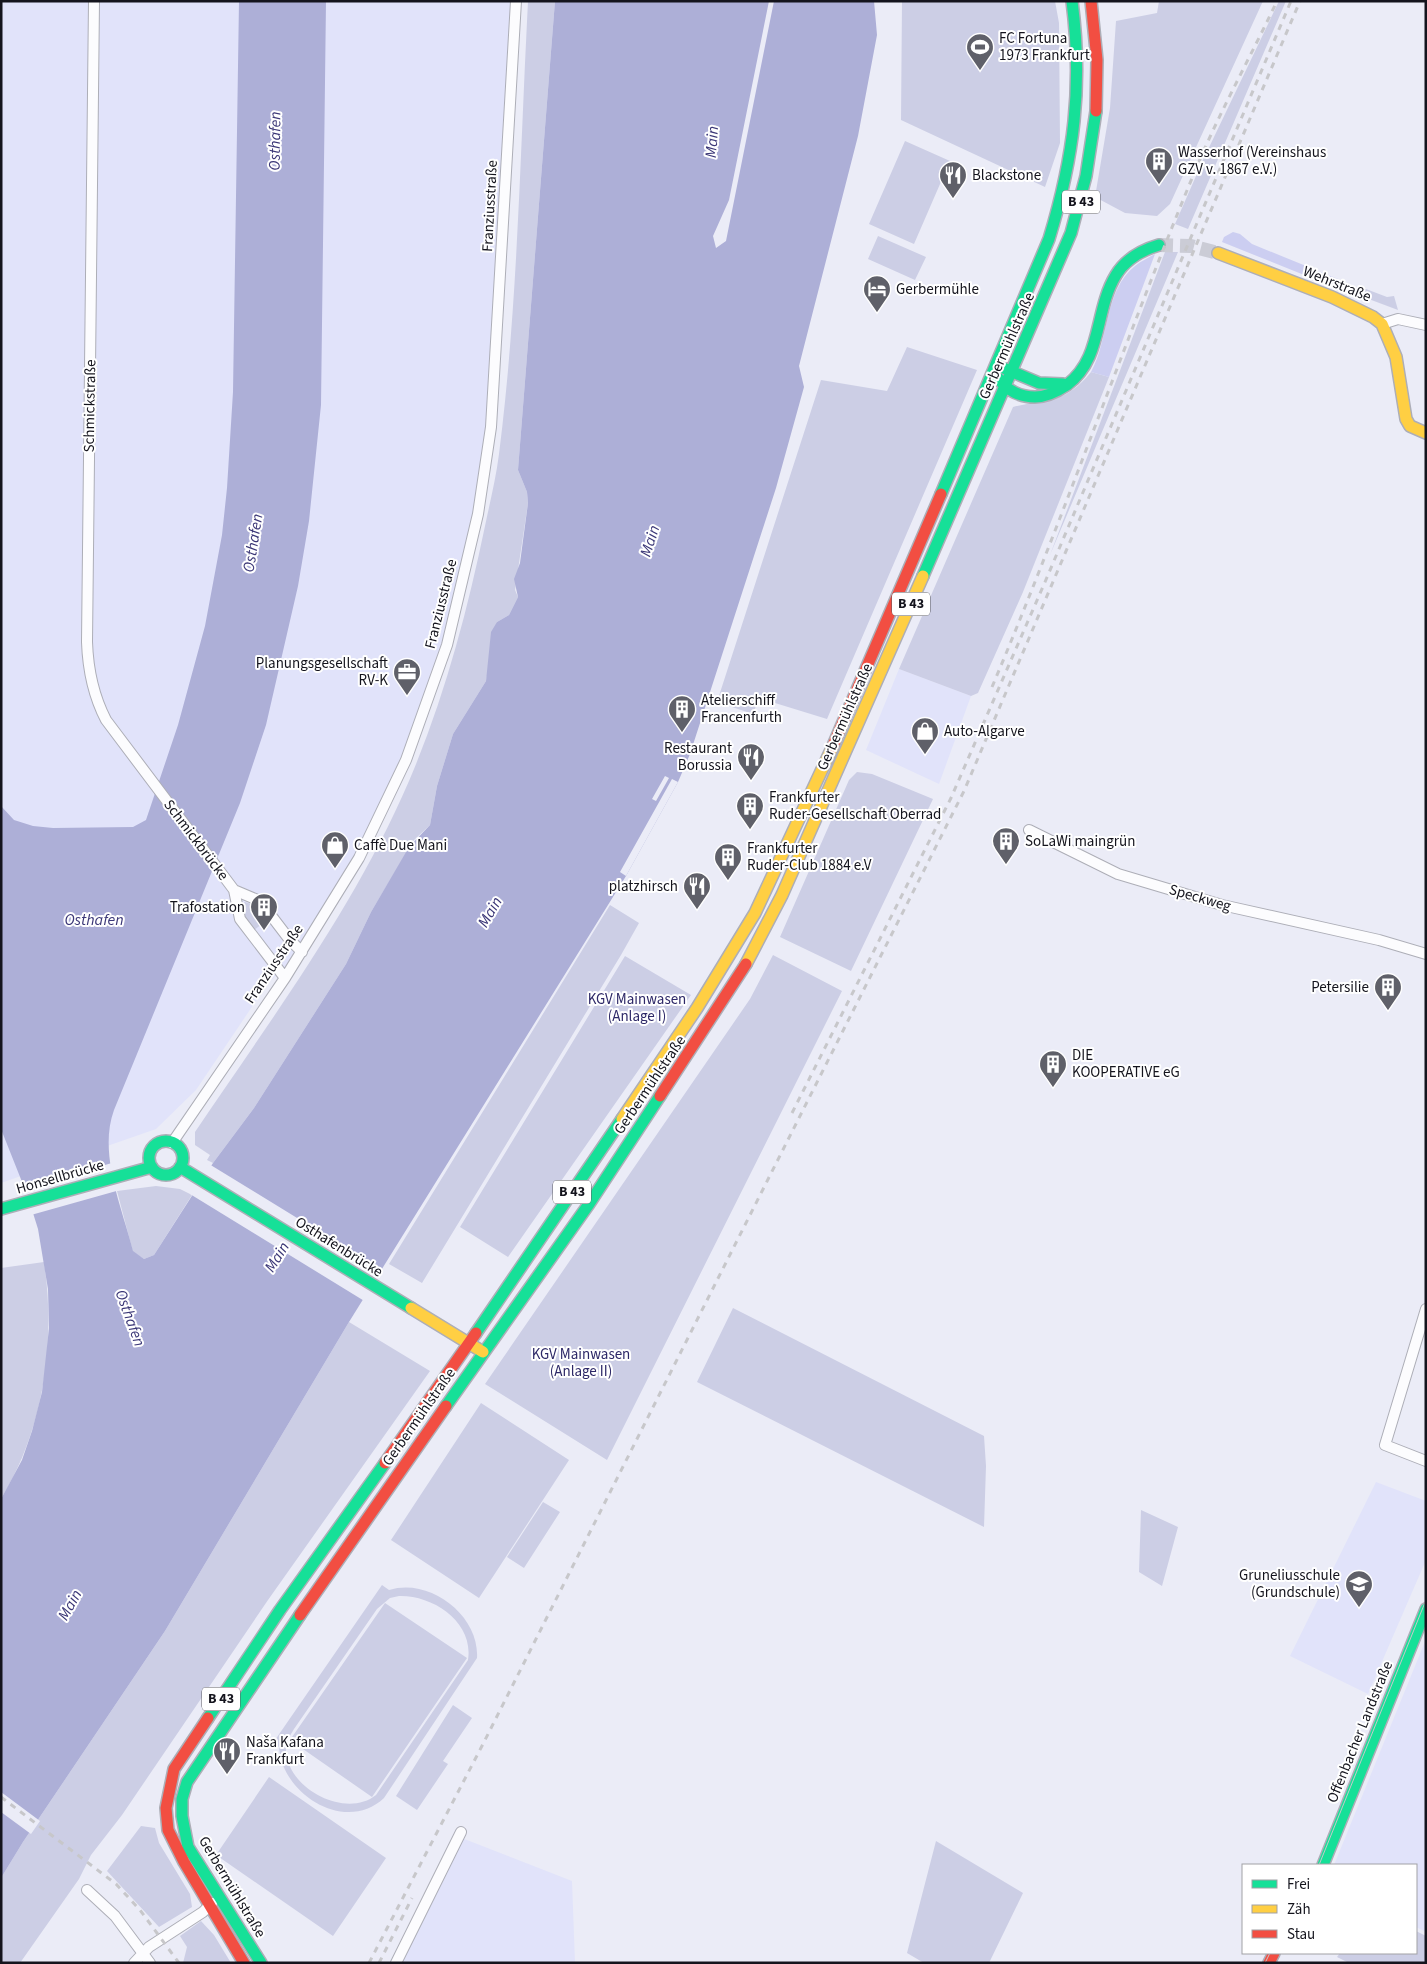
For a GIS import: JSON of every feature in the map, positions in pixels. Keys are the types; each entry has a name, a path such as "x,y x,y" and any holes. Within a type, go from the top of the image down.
{"main road":[{"name":"Gerbermühlstraße","path":"244,1963 210,1907 168,1830 166,1808 174,1769 280,1610 469,1343 698,1008 731,955 759,904 830,754 1049,239 1069,171 1078,116 1079,61 1072,1"},
{"name":"Gerbermühlstraße","path":"261,1963 188,1847 184,1832 182,1799 187,1782 483,1352 589,1204 719,1008 744,967 782,895 844,759 1004,387 1062,260 1086,184 1098,106 1098,62 1091,1"},
{"path":"995,364 998,378 1004,387 1023,395 1038,397 1052,394 1071,382 1086,367 1090,359 1106,300 1116,276 1133,257 1159,245"},
{"name":"Wehrstraße","path":"1218,253 1369,313 1382,324"},
{"path":"1382,324 1393,348 1406,419 1410,426 1426,433"},
{"path":"995,364 1044,386 1071,382"},
{"path":"830,754 844,759"},
{"path":"162,1142 172,1143 182,1153 180,1167 168,1175 158,1173 152,1167 149,1157 153,1148 162,1142"},
{"name":"Honsellbrücke","path":"1,1209 152,1167"},
{"name":"Osthafenbrücke","path":"180,1167 483,1352"},
{"name":"Offenbacher Landstraße","path":"1323,1864 1426,1609"}],"street":[{"name":"Schmickstraße","path":"94,1 88,664 96,702 106,720 157,790"},
{"name":"Franziusstraße","path":"172,1143 181,1127 285,978 360,858 391,796 419,726 447,645 468,562 486,469 495,380 516,1"},
{"path":"1382,324 1398,319 1426,325"},
{"name":"Schmickbrücke","path":"157,790 234,890"},
{"name":"Speckweg","path":"1029,830 1118,874 1222,905 1379,940 1426,954"},
{"path":"234,890 260,901 289,939 302,952"},
{"path":"234,890 240,919 277,970 285,978"},
{"path":"1426,1309 1385,1445 1426,1461"},
{"path":"396,1963 461,1832"},
{"path":"87,1890 115,1916 144,1952 150,1963"},
{"path":"134,1963 144,1952 210,1907 216,1893"}],"shaded area":[{"name":"Osthafen","path":"1,1 516,1 491,427 457,605 391,796 302,952 268,983 196,1090 156,1129 1,1183"},
{"path":"1233,232 1240,234 1252,244 1338,279 1340,283 1334,287 1222,242 1224,237"},
{"path":"1155,254 1109,377 1091,372 1097,359 1112,302 1118,288 1125,276 1135,266"},
{"path":"899,669 971,696 939,784 866,750"},
{"name":"Gruneliusschule (Grundschule)","path":"1376,1482 1426,1501 1426,1560 1368,1694 1290,1656"},
{"path":"1426,1639 1426,1932 1417,1928 1417,1864 1334,1864"},
{"path":"454,1835 572,1881 575,1963 391,1963"}],"green space":[{"path":"528,1 555,1 518,470 527,492 528,503 515,590 518,597 509,615 497,622 486,681 453,734 437,786 430,825 414,840 371,912 346,964 254,1108 213,1163 207,1160 210,1155 195,1145 195,1132 282,1005 338,918 387,828 422,750 444,687 462,623 495,481 505,398 518,228"},
{"name":"FC Fortuna 1973 Frankfurt","path":"902,1 1055,1 1059,23 1060,143 1045,187 901,120"},
{"path":"1159,1 1263,1 1170,204 1157,216 1125,213 1095,197 1110,108 1116,21 1157,13"},
{"path":"1279,1 1286,1 1188,229 1175,224 1203,160"},
{"path":"905,141 950,161 914,244 869,224"},
{"path":"878,236 926,257 915,280 868,259"},
{"path":"1165,252 1178,252 1050,555"},
{"path":"1358,286 1387,297 1394,296 1398,310 1350,292"},
{"path":"907,347 977,370 827,719 759,698 753,714 717,702 821,380 887,391"},
{"path":"1091,372 1109,377 1023,592 978,693 971,696 899,669 1013,407 1064,395 1073,390"},
{"path":"857,772 872,774 933,799 851,971 780,937 849,780"},
{"path":"245,902 251,904 265,922 254,930 241,912 241,905"},
{"path":"610,905 639,923 422,1283 389,1264"},
{"name":"KGV Mainwasen (Anlage II)","path":"773,955 842,991 607,1460 485,1384 750,999"},
{"name":"KGV Mainwasen (Anlage I)","path":"625,956 691,995 508,1257 460,1227"},
{"path":"156,1186 180,1189 192,1195 154,1255 144,1259 133,1252 117,1191"},
{"path":"44,1262 48,1323 47,1354 43,1384 28,1444 16,1472 1,1499 1,1268"},
{"path":"733,1308 984,1436 986,1466 984,1527 697,1382"},
{"path":"349,1322 430,1371 268,1600 122,1815 91,1855 79,1879 20,1963 1,1963 1,1878 23,1842 165,1631"},
{"path":"481,1403 569,1460 479,1598 391,1540"},
{"path":"543,1502 560,1512 524,1568 507,1557"},
{"path":"1141,1510 1178,1527 1162,1586 1139,1572"},
{"path":"382,1585 389,1590 405,1587 420,1589 436,1595 449,1603 470,1628 476,1642 477,1658 384,1798 369,1808 352,1812 335,1810 318,1804 304,1794 291,1780 283,1764 279,1747 273,1743","holes":["399,1596 425,1600 437,1606 458,1623 465,1634 468,1646 468,1660 376,1795 363,1802 348,1804 318,1795 305,1786 294,1774 288,1761 286,1746 288,1739 377,1609 390,1598"]},
{"path":"385,1603 467,1658 372,1797 290,1740"},
{"path":"453,1705 472,1718 443,1761 448,1764 417,1810 396,1796"},
{"path":"269,1777 386,1858 333,1936 216,1855"},
{"path":"141,1826 155,1828 159,1843 190,1894 192,1907 159,1927 107,1871"},
{"path":"936,1841 1023,1893 989,1963 924,1963 907,1953"},
{"path":"201,1921 214,1935 231,1963 183,1963 187,1947 180,1936"},
{"path":"1417,1932 1426,1936 1426,1963 1349,1963 1337,1957 1339,1954 1417,1954"}],"water":[{"name":"Main","path":"239,1 326,1 321,405 309,521 298,586 266,725 240,803 114,1110 110,1127 110,1162 113,1180 133,1251 144,1259 154,1255 213,1163 254,1108 346,964 371,912 409,847 430,825 437,786 453,734 486,681 491,632 497,622 509,615 518,597 514,579 520,563 528,503 527,492 518,470 555,1 769,1 729,200 713,236 716,248 726,241 774,1 874,1 877,35 858,136 799,366 804,387 776,488 690,754 678,782 626,876 349,1322 165,1631 23,1842 1,1878 1,1499 22,1460 32,1431 42,1392 49,1328 48,1289 38,1229 28,1197 1,1129 1,806 14,820 33,826 53,828 133,827 146,820 178,725 205,626 222,535 227,488 233,392"}],"pier":[{"path":"665,776 669,778 656,801 652,799"},
{"path":"672,779 678,782 626,876 620,872"},
{"path":"112,1163 120,1190 31,1215 22,1188"},
{"path":"209,1164 385,1272 366,1302 190,1194"},
{"path":"1,1792 40,1821 31,1834 1,1812"}],"tunnel":[{"path":"1159,245 1191,246 1218,253"}],"tram line":[{"path":"1319,1864 1426,1600"},
{"path":"1265,1963 1270,1954"}],"railway":[{"path":"992,687 1204,149 1277,1"},
{"path":"792,1113 951,798 1045,582 1291,1"},
{"path":"369,1963 483,1744 964,791 1300,1"},
{"path":"1,1797 116,1884 140,1910 179,1963"},
{"path":"379,1963 412,1898"}],"traffic: fast":[{"path":"941,494 1049,239 1058,209 1070,150 1076,92 1077,63 1072,1"},
{"path":"923,576 1071,233 1086,176 1096,111"},
{"path":"999,379 1010,390 1030,397 1048,395 1067,385 1079,374 1093,348 1104,304 1116,275 1134,256 1159,245"},
{"path":"1001,367 1039,383 1063,384"},
{"path":"446,1406 589,1204 660,1096"},
{"path":"476,1333 622,1119"},
{"path":"166,1141 178,1146 183,1158 178,1170 166,1175 154,1170 149,1158 154,1146 166,1141"},
{"path":"1,1209 152,1167"},
{"path":"180,1167 411,1308"},
{"path":"208,1718 280,1610 385,1463"},
{"path":"1323,1864 1426,1609"},
{"path":"261,1963 188,1847 182,1816 182,1799 187,1782 300,1615"}],"traffic: slow":[{"path":"1218,253 1332,297 1373,317 1382,324 1396,357 1406,419 1410,426 1426,433"},
{"path":"746,964 782,895 923,576"},
{"path":"622,1119 697,1008 755,913 832,748"},
{"path":"411,1308 483,1352"}],"traffic: jam":[{"path":"1091,1 1097,60 1096,111"},
{"path":"832,748 941,494"},
{"path":"660,1096 746,964"},
{"path":"385,1463 476,1333"},
{"path":"300,1615 446,1406"},
{"path":"208,1718 174,1769 166,1808 168,1830 184,1862 244,1963"},
{"path":"1269,1963 1274,1954"}],"place":[{"name":"FC Fortuna 1973 Frankfurt","path":"980,71"},
{"name":"Wasserhof (Vereinshaus GZV v. 1867 e.V.)","path":"1159,185"},
{"name":"Blackstone","path":"953,199"},
{"name":"Gerbermühle","path":"877,313"},
{"name":"Planungsgesellschaft RV-K","path":"407,696"},
{"name":"Atelierschiff Francenfurth","path":"682,733"},
{"name":"Auto-Algarve","path":"925,755"},
{"name":"Restaurant Borussia","path":"751,781"},
{"name":"Frankfurter Ruder-Gesellschaft Oberrad","path":"750,830"},
{"name":"SoLaWi maingrün","path":"1006,865"},
{"name":"Caffè Due Mani","path":"335,869"},
{"name":"Frankfurter Ruder-Club 1884 e.V","path":"728,881"},
{"name":"platzhirsch","path":"697,910"},
{"name":"Trafostation","path":"264,931"},
{"name":"Petersilie","path":"1388,1011"},
{"name":"DIE KOOPERATIVE eG","path":"1053,1088"},
{"name":"Gruneliusschule (Grundschule)","path":"1359,1608"},
{"name":"Naša Kafana Frankfurt","path":"227,1775"}]}
